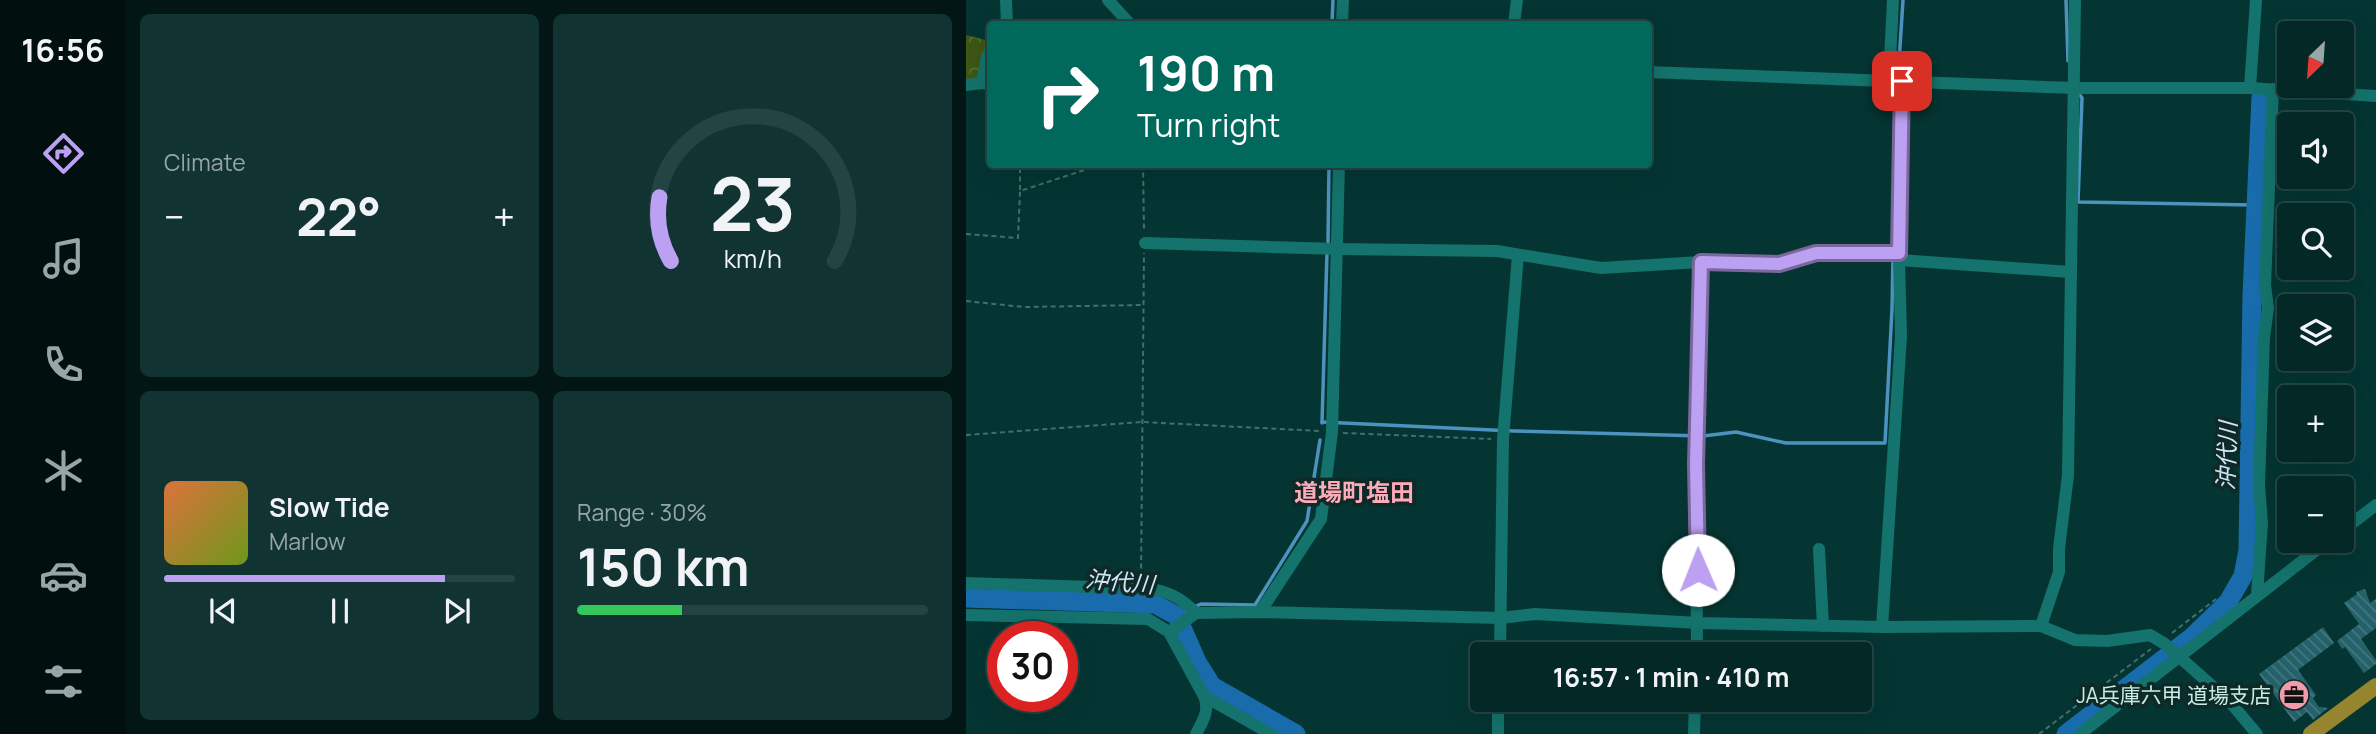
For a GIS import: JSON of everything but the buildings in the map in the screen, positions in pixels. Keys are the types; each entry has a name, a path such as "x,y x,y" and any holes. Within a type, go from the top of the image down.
{"main road":[{"path":"2311,734 2376,686"}],"street":[{"path":"1006,0 1007,21"},
{"path":"1108,0 1127,21"},
{"path":"1342,21 1343,0"},
{"path":"1514,21 1517,0"},
{"path":"1882,627 1901,336 1893,0"},
{"path":"2041,626 2059,572 2059,549 2068,475 2075,0"},
{"path":"2252,88 2256,0"},
{"path":"966,85 986,83 987,56"},
{"path":"1652,72 2075,88 2252,88 2376,96"},
{"path":"2257,595 2262,523 2260,459 2264,338 2268,308 2265,285 2270,89"},
{"path":"1261,611 1321,519 1332,432 1339,168"},
{"path":"1145,243 1497,251 1601,268 1701,262 1779,264 1816,253 1899,257 2070,272"},
{"path":"1500,642 1503,439 1518,255"},
{"path":"1698,642 1696,464 1701,262"},
{"path":"2354,522 2376,505"},
{"path":"1819,549 1823,626"},
{"path":"2080,734 2312,553"},
{"path":"966,583 1140,588 1169,592 1183,600 1196,613"},
{"path":"1169,632 1196,613 1261,611 1501,618 1535,614 1699,623 1823,626 2041,626 2075,640 2107,640 2150,635 2163,643 2230,702 2257,734"},
{"path":"966,615 1148,619 1169,632 1208,704 1196,734"},
{"path":"1204,695 1271,734"},
{"path":"1498,734 1499,712"},
{"path":"1693,734 1694,712"}],"path":[{"path":"966,234 1018,239 1020,168"},
{"path":"1020,191 1091,168"},
{"path":"1140,588 1145,243 1143,168"},
{"path":"966,301 1023,307 1143,305"},
{"path":"966,435 1142,422 1503,439"},
{"path":"2039,734 2163,643 2216,599"}],"green space":[{"path":"966,35 987,40 987,48 979,79 966,83"}],"waterway":[{"path":"1332,21 1333,0"},
{"path":"1898,78 1903,0"},
{"path":"2066,0 2068,61"},
{"path":"1893,249 1896,86"},
{"path":"2077,91 2082,98 2078,202 2255,205"},
{"name":"沖代川","path":"2066,734 2192,637 2228,602 2243,576 2248,550 2252,295 2261,97"},
{"path":"1328,242 1329,168"},
{"path":"1322,423 1327,252"},
{"path":"1322,422 1703,436 1736,432 1786,443 1885,443 1893,257"},
{"path":"1194,607 1201,604 1255,605 1307,521 1320,440"},
{"name":"沖代川","path":"966,598 1155,604 1177,616 1197,662 1212,686 1296,734"},
{"path":"1177,616 1187,611"}],"place":[{"name":"JA兵庫六甲 道場支店","path":"2294,695"}],"district":[{"name":"道場町塩田","path":"1354,491"}],"route":[{"path":"1698,570 1696,464 1701,262 1779,264 1816,253 1899,253 1902,81"}]}
